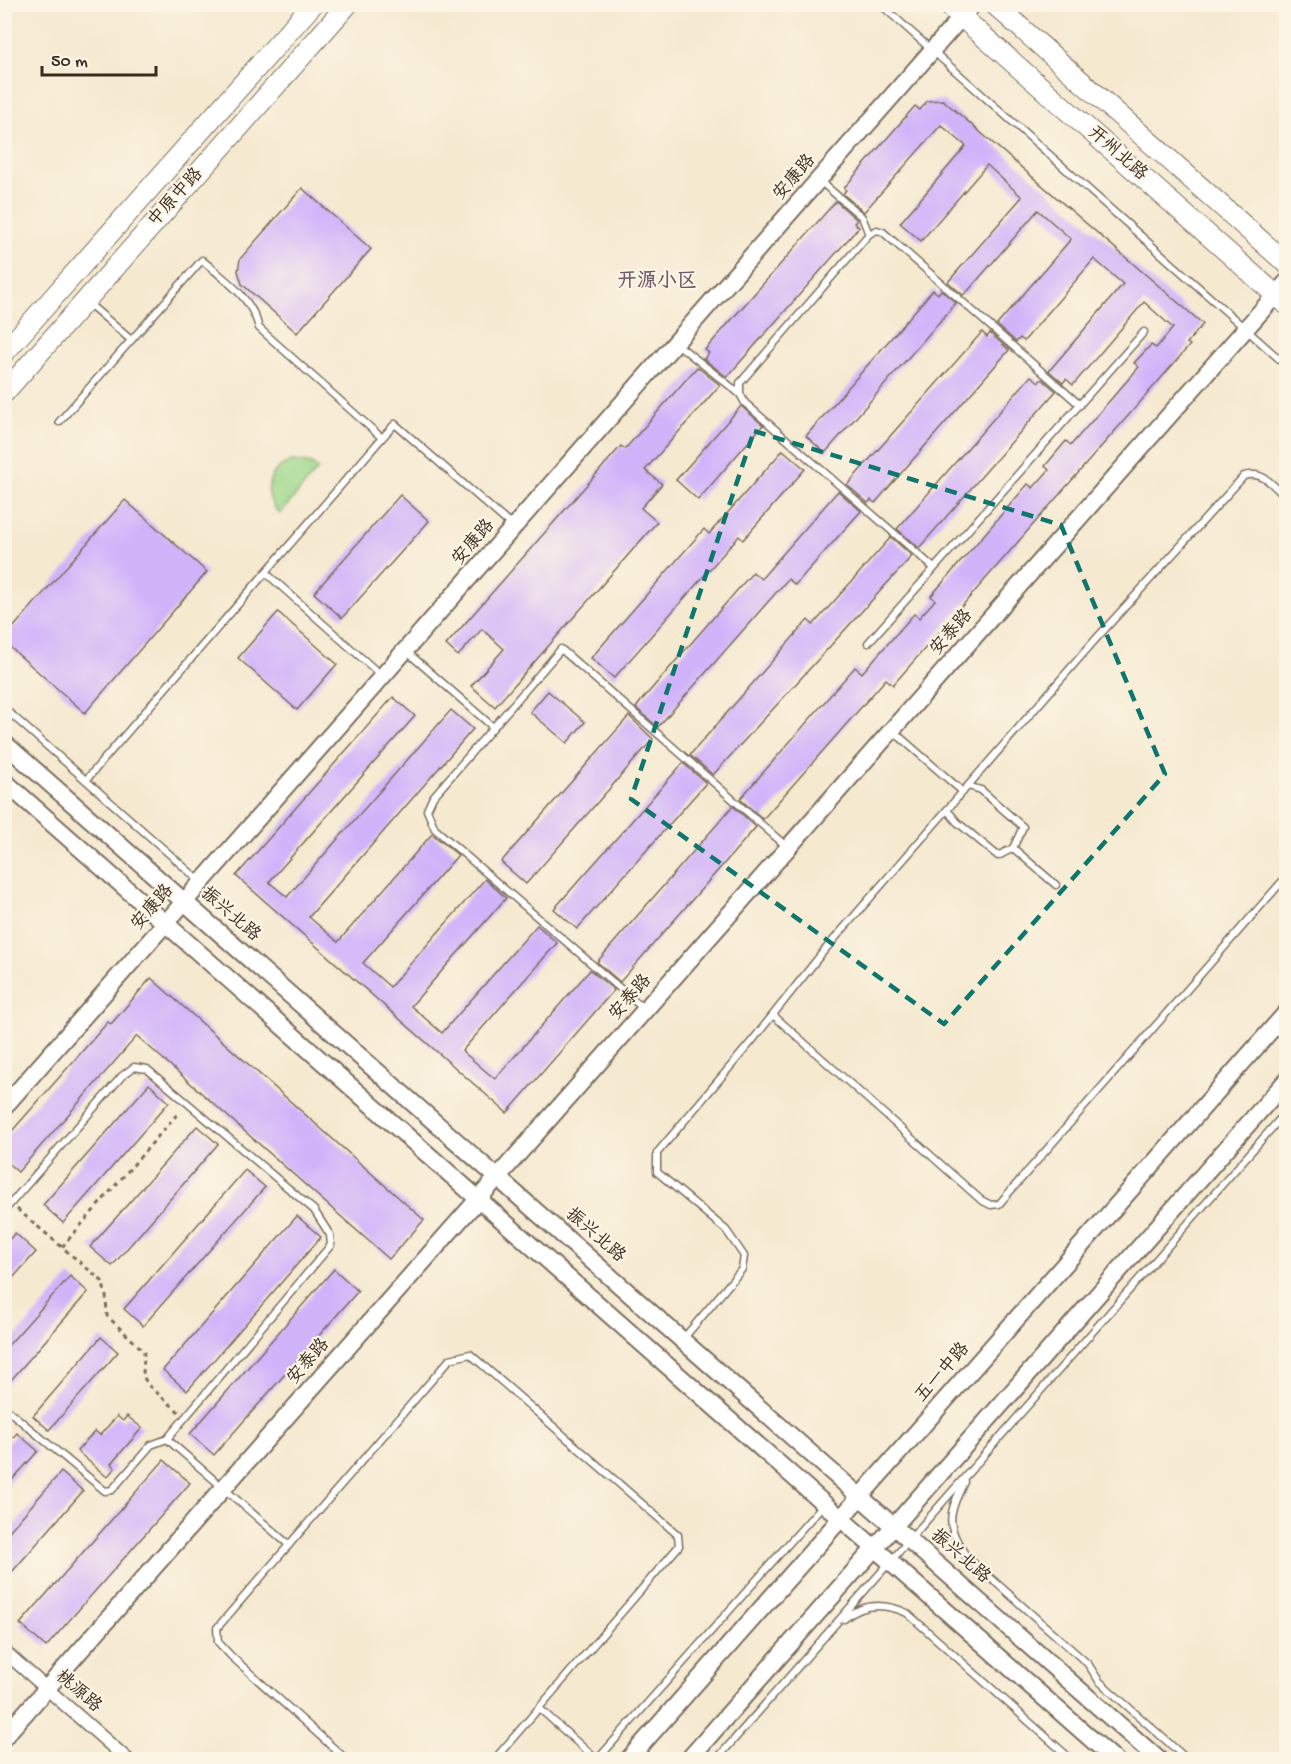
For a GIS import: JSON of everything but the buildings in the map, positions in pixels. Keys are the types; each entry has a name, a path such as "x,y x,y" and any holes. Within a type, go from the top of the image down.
{"main road":[{"name":"中原中路","path":"4,353 313,4"},
{"name":"中原中路","path":"4,393 348,4"},
{"name":"开州北路","path":"994,4 1287,263"},
{"name":"开州北路","path":"961,9 1283,294"}],"street":[{"name":"安康路","path":"4,1107 932,51 961,9"},
{"name":"安泰路","path":"4,1737 1246,329 1283,294"},
{"name":"振兴北路","path":"4,743 1159,1760"},
{"path":"4,781 1115,1760"},
{"name":"五一中路","path":"628,1760 1287,1013"},
{"path":"688,1760 1287,1081"},
{"name":"桃源路","path":"4,1651 128,1760"}],"lane":[{"path":"880,4 1287,365"},
{"path":"819,180 862,217 869,234"},
{"path":"740,394 740,383 869,234 877,230 883,232 1080,405"},
{"path":"59,422 202,260 247,299 254,309 259,328 382,438"},
{"path":"86,301 131,340"},
{"path":"868,643 1144,332"},
{"path":"676,343 740,394 745,403 934,568"},
{"path":"86,780 395,424 514,527"},
{"path":"682,1339 742,1269 744,1256 726,1230 657,1172 657,1152 823,952 1244,476 1252,473 1263,476 1287,498"},
{"path":"266,573 382,677"},
{"path":"646,1010 435,829 428,818 427,810 433,797 561,649 789,848"},
{"path":"406,651 493,728"},
{"path":"4,708 202,883"},
{"path":"893,730 963,792"},
{"path":"947,810 957,822 998,856 1013,848 1023,827 981,790 968,786"},
{"path":"1013,848 1056,885"},
{"path":"773,1015 981,1200 991,1205 999,1204 1287,877"},
{"path":"4,1211 122,1076 134,1067 147,1069 314,1210 330,1234 331,1245 167,1439 151,1445 112,1490 105,1491 4,1407"},
{"path":"716,1760 1287,1112"},
{"path":"347,1760 231,1656 218,1642 218,1628 450,1359 470,1354 678,1535 679,1546 494,1760"},
{"path":"167,1439 289,1545"},
{"path":"967,1475 949,1518 954,1539 967,1557 1088,1664 1100,1681 1188,1760"},
{"path":"539,1708 597,1760 825,1503"},
{"path":"824,1637 846,1617 870,1605 894,1607 907,1613 1072,1760"}],"path":[{"path":"62,1247 187,1103"},
{"path":"10,1204 102,1281 106,1295 107,1316 144,1351 143,1376 148,1385 185,1417"}],"highlighted area":[{"path":"754,431 1061,525 1165,774 944,1024 631,799"}],"green space":[{"path":"293,461 311,464 318,469 280,514 270,499 270,483 277,470"}],"district":[{"name":"开源小区","path":"657,282"}]}
